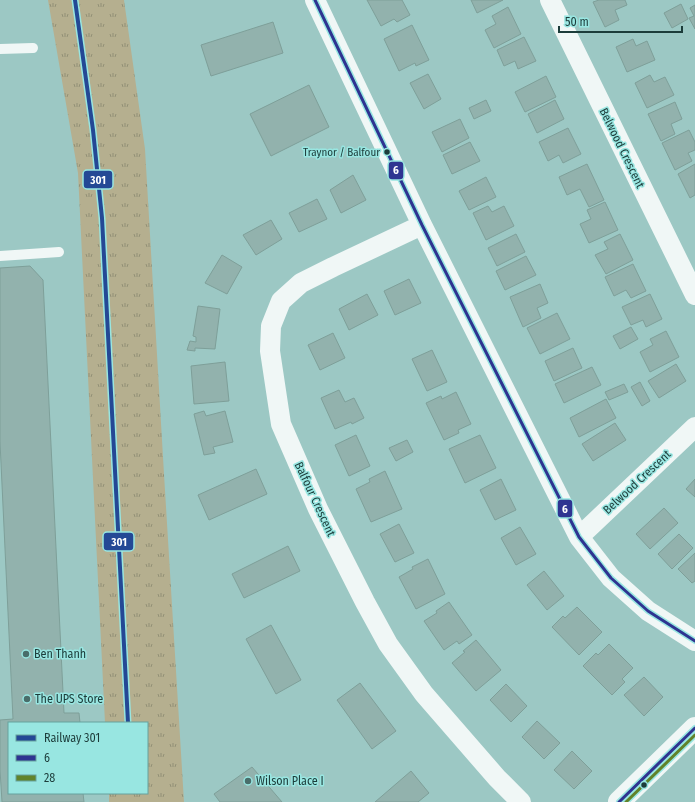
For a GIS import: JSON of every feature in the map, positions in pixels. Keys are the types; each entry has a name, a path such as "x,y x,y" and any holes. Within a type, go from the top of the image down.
{"street":[{"path":"315,0 422,225 579,537 611,578 648,611 695,641"},
{"name":"Belwood Crescent","path":"550,0 695,295"},
{"name":"Balfour Crescent","path":"422,225 301,283 281,301 271,326 270,351 281,424 318,510 388,644 424,694 496,778 521,802"},
{"name":"Belwood Crescent","path":"579,537 695,427"},
{"path":"619,802 695,728"}],"lane":[{"path":"0,50 33,48"},
{"path":"0,256 59,252"}],"green space":[{"path":"48,0 124,0 145,149 184,802 109,802 109,794 148,794 148,722 105,722 78,173"}],"building":[{"path":"367,0 402,0 410,15 397,22 394,19 381,26"},
{"path":"471,0 503,0 477,13"},
{"path":"599,0 625,0 627,5 615,10 619,20 605,27 593,2"},
{"path":"681,4 688,19 672,28 664,13"},
{"path":"695,5 695,29 689,18 694,16 690,8"},
{"path":"508,7 521,34 494,48 485,30 496,24 492,16"},
{"path":"273,22 283,53 211,76 201,45"},
{"path":"412,25 429,60 416,66 415,63 399,71 384,39"},
{"path":"524,37 536,61 518,69 515,61 504,66 497,50"},
{"path":"633,39 636,46 647,41 655,60 627,72 616,47"},
{"path":"428,74 441,99 424,109 410,83"},
{"path":"650,75 654,82 665,77 674,95 647,108 635,83"},
{"path":"546,76 556,97 525,112 515,92"},
{"path":"309,85 329,127 271,156 250,114"},
{"path":"486,100 491,111 474,119 469,108"},
{"path":"555,100 564,119 537,133 528,114"},
{"path":"675,102 682,119 671,124 675,134 661,141 648,114"},
{"path":"460,119 469,138 442,152 432,132"},
{"path":"568,128 581,154 563,163 559,155 548,161 539,142"},
{"path":"689,130 695,142 695,150 688,153 692,161 675,170 662,143"},
{"path":"470,142 480,161 452,174 443,155"},
{"path":"587,164 604,200 589,207 580,189 567,195 559,177"},
{"path":"695,164 695,195 690,198 678,174"},
{"path":"353,175 366,200 341,213 330,190"},
{"path":"486,177 496,197 469,210 459,191"},
{"path":"317,199 327,219 299,232 289,213"},
{"path":"605,202 618,230 589,243 580,224 591,219 587,210"},
{"path":"488,206 492,212 504,206 514,226 486,240 473,213"},
{"path":"271,220 282,239 256,255 243,235"},
{"path":"516,234 525,252 497,266 488,248"},
{"path":"620,234 633,260 606,274 595,255 608,249 604,242"},
{"path":"222,255 242,267 227,294 205,283"},
{"path":"526,256 536,275 505,290 496,271"},
{"path":"633,264 646,291 631,298 626,290 614,296 605,277"},
{"path":"30,266 43,280 64,713 79,713 80,722 8,722 8,794 83,794 84,802 2,802 0,770 0,720 13,719 0,442 0,268"},
{"path":"409,279 421,303 395,315 384,291"},
{"path":"540,284 548,303 537,308 541,318 523,327 510,297"},
{"path":"367,294 378,315 349,330 339,309"},
{"path":"650,294 662,319 646,327 643,320 631,325 622,307"},
{"path":"198,306 220,309 215,349 195,348 195,351 187,350 190,341 196,342 196,337 193,336"},
{"path":"557,313 570,339 540,354 527,328"},
{"path":"631,327 638,339 620,349 613,336"},
{"path":"666,331 679,357 650,372 640,352 653,345 650,339"},
{"path":"333,333 345,358 320,370 308,345"},
{"path":"573,348 582,368 554,381 545,361"},
{"path":"432,350 447,382 427,391 412,359"},
{"path":"225,362 229,401 194,404 191,366"},
{"path":"676,364 686,381 659,398 648,381"},
{"path":"592,367 601,385 564,403 555,384"},
{"path":"640,382 650,401 642,406 631,387"},
{"path":"624,384 628,392 609,400 605,392"},
{"path":"339,390 345,402 354,398 364,418 352,424 351,422 335,429 321,398"},
{"path":"456,392 471,424 458,430 459,433 444,440 426,403 441,396 442,399"},
{"path":"606,399 616,418 579,437 570,418"},
{"path":"204,411 206,416 225,411 233,442 213,447 215,453 204,455 194,414"},
{"path":"615,423 626,440 593,461 582,444"},
{"path":"356,435 370,466 349,476 335,445"},
{"path":"480,435 496,468 465,483 449,449"},
{"path":"407,440 413,452 396,461 389,448"},
{"path":"256,469 267,494 209,520 198,495"},
{"path":"385,471 402,509 371,522 356,489 370,482 369,479"},
{"path":"501,479 516,510 495,520 480,490"},
{"path":"695,479 695,497 686,489"},
{"path":"664,508 678,523 650,549 636,534"},
{"path":"399,524 414,553 395,562 380,534"},
{"path":"520,527 536,554 516,565 501,538"},
{"path":"679,534 693,548 672,569 658,554"},
{"path":"288,546 300,571 244,598 232,574"},
{"path":"695,553 695,581 692,583 678,569"},
{"path":"428,559 445,594 416,609 399,577 413,569 412,567"},
{"path":"544,571 564,596 547,610 527,585"},
{"path":"449,602 472,635 459,644 457,641 444,650 424,621 437,613 436,611"},
{"path":"577,607 602,632 579,655 552,627 563,616 565,618"},
{"path":"271,625 301,680 276,694 246,639"},
{"path":"476,640 501,670 476,691 452,663"},
{"path":"609,644 633,668 622,679 625,682 612,695 583,666 596,653 598,655"},
{"path":"644,677 663,697 644,716 624,695"},
{"path":"360,683 396,731 372,749 337,700"},
{"path":"506,684 527,706 511,722 490,700"},
{"path":"537,721 560,743 544,759 522,737"},
{"path":"572,751 592,771 574,789 554,770"},
{"name":"Wilson Place I","path":"252,767 282,802 220,802 214,794"},
{"path":"411,771 429,793 418,802 375,802"}],"rail line":[{"name":"301","path":"75,0 93,130 102,218 128,722"}],"transit line":[{"name":"6","path":"315,0 422,225 579,537 611,578 648,611 695,641"},
{"name":"6","path":"619,802 695,728"},
{"name":"28","path":"626,802 695,735"}],"place":[{"name":"Traynor / Balfour","path":"387,152"},
{"name":"Ben Thanh","path":"26,654"},
{"name":"The UPS Store","path":"27,699"},
{"name":"Wilson Place I","path":"248,781"}]}
